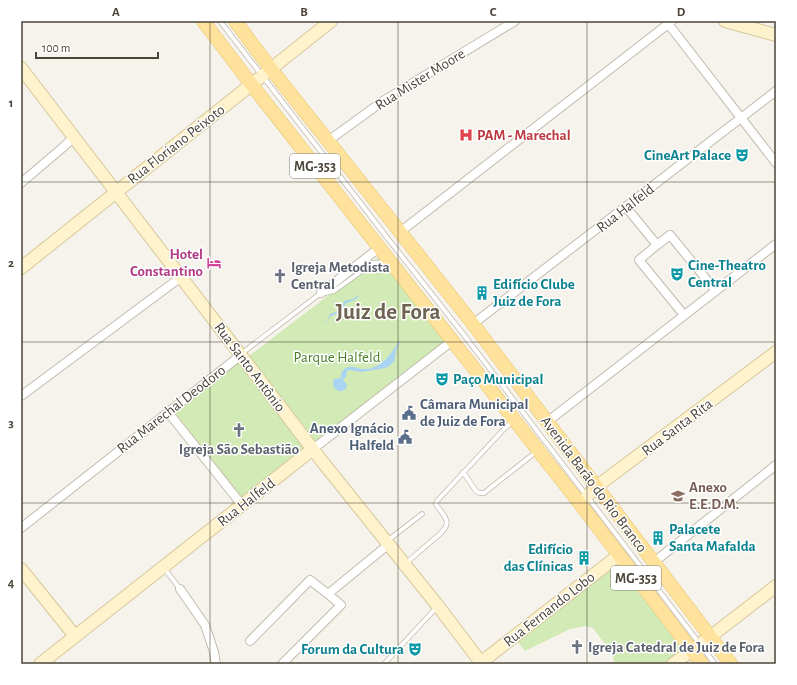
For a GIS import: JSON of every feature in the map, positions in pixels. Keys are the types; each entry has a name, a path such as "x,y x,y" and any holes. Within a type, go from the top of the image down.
{"main road":[{"name":"Avenida Barão do Rio Branco","path":"203,21 514,420 538,450 584,500 619,555 701,644 731,664"},
{"name":"Avenida Barão do Rio Branco","path":"235,21 267,72 328,141 473,324 654,562 701,644 702,664"}],"street":[{"name":"Rua Floriano Peixoto","path":"21,268 331,21"},
{"name":"Rua Mister Moore","path":"328,141 383,101 515,21"},
{"path":"725,21 776,35"},
{"path":"400,232 669,22 776,163"},
{"name":"Rua Santo Antônio","path":"21,68 25,81 74,137 313,449 438,606 480,664"},
{"name":"Rua Halfeld","path":"473,324 776,91"},
{"path":"21,183 61,150 74,137"},
{"path":"626,206 657,245"},
{"path":"684,315 639,260 670,235 716,291"},
{"path":"547,422 776,244"},
{"name":"Rua Marechal Deodoro","path":"321,293 379,248"},
{"path":"21,396 181,277"},
{"name":"Rua Halfeld","path":"40,664 163,566 452,341"},
{"name":"Rua Santa Rita","path":"584,500 596,487 776,352"},
{"name":"Rua Marechal Deodoro","path":"21,528 241,355"},
{"path":"168,412 242,505"},
{"path":"654,562 776,466"},
{"path":"328,594 387,542"},
{"name":"Rua Fernando Lobo","path":"480,664 619,555"},
{"path":"21,569 75,636"},
{"path":"250,640 310,580 341,605 282,664"},
{"path":"673,664 776,586"},
{"path":"180,589 205,625 214,652 216,664"}],"lane":[{"name":"Avenida Barão do Rio Branco","path":"220,21 267,72 389,240 462,333 584,500 701,644 715,664"},
{"path":"321,293 334,291 373,263 386,262 394,273 399,272"},
{"name":"Rua Marechal Deodoro","path":"241,355 321,293"},
{"path":"405,564 444,530 447,523 446,518 437,506 437,501 514,420"},
{"path":"463,472 476,491 478,493 484,493 538,450"},
{"path":"387,542 422,514"},
{"path":"163,566 180,589"},
{"path":"384,664 438,606"}],"green space":[{"name":"Parque Halfeld","path":"381,255 449,341 316,442 249,356"},
{"path":"239,362 308,450 242,502 173,414"},
{"path":"617,562 683,649 665,664 614,664 613,655 593,628 585,626 570,629 525,651 517,641"}],"water":[{"path":"359,295 355,300 346,303 340,312 331,316 324,324 323,324 328,319 330,314 339,311 344,301 353,299"},
{"path":"399,341 400,342 396,350 394,362 386,368 361,372 349,370 347,371 346,377 343,379 347,385 345,390 338,391 333,386 333,380 341,378 341,373 346,368 354,367 370,369 377,366 391,353"}],"place":[{"name":"PAM - Marechal","path":"466,135"},
{"name":"CineArt Palace","path":"742,155"},
{"name":"Hotel Constantino","path":"214,263"},
{"name":"Cine-Theatro Central","path":"677,274"},
{"name":"Igreja Metodista Central","path":"280,276"},
{"name":"Edifício Clube Juiz de Fora","path":"482,293"},
{"name":"Paço Municipal","path":"442,379"},
{"name":"Câmara Municipal de Juiz de Fora","path":"409,413"},
{"name":"Igreja São Sebastião","path":"239,430"},
{"name":"Anexo Ignácio Halfeld","path":"405,437"},
{"name":"Anexo E.E.D.M.","path":"678,496"},
{"name":"Palacete Santa Mafalda","path":"658,538"},
{"name":"Edifício das Clínicas","path":"584,558"},
{"name":"Igreja Catedral de Juiz de Fora","path":"577,647"},
{"name":"Forum da Cultura","path":"415,649"}],"district":[{"name":"Juiz de Fora","path":"388,311"}]}
